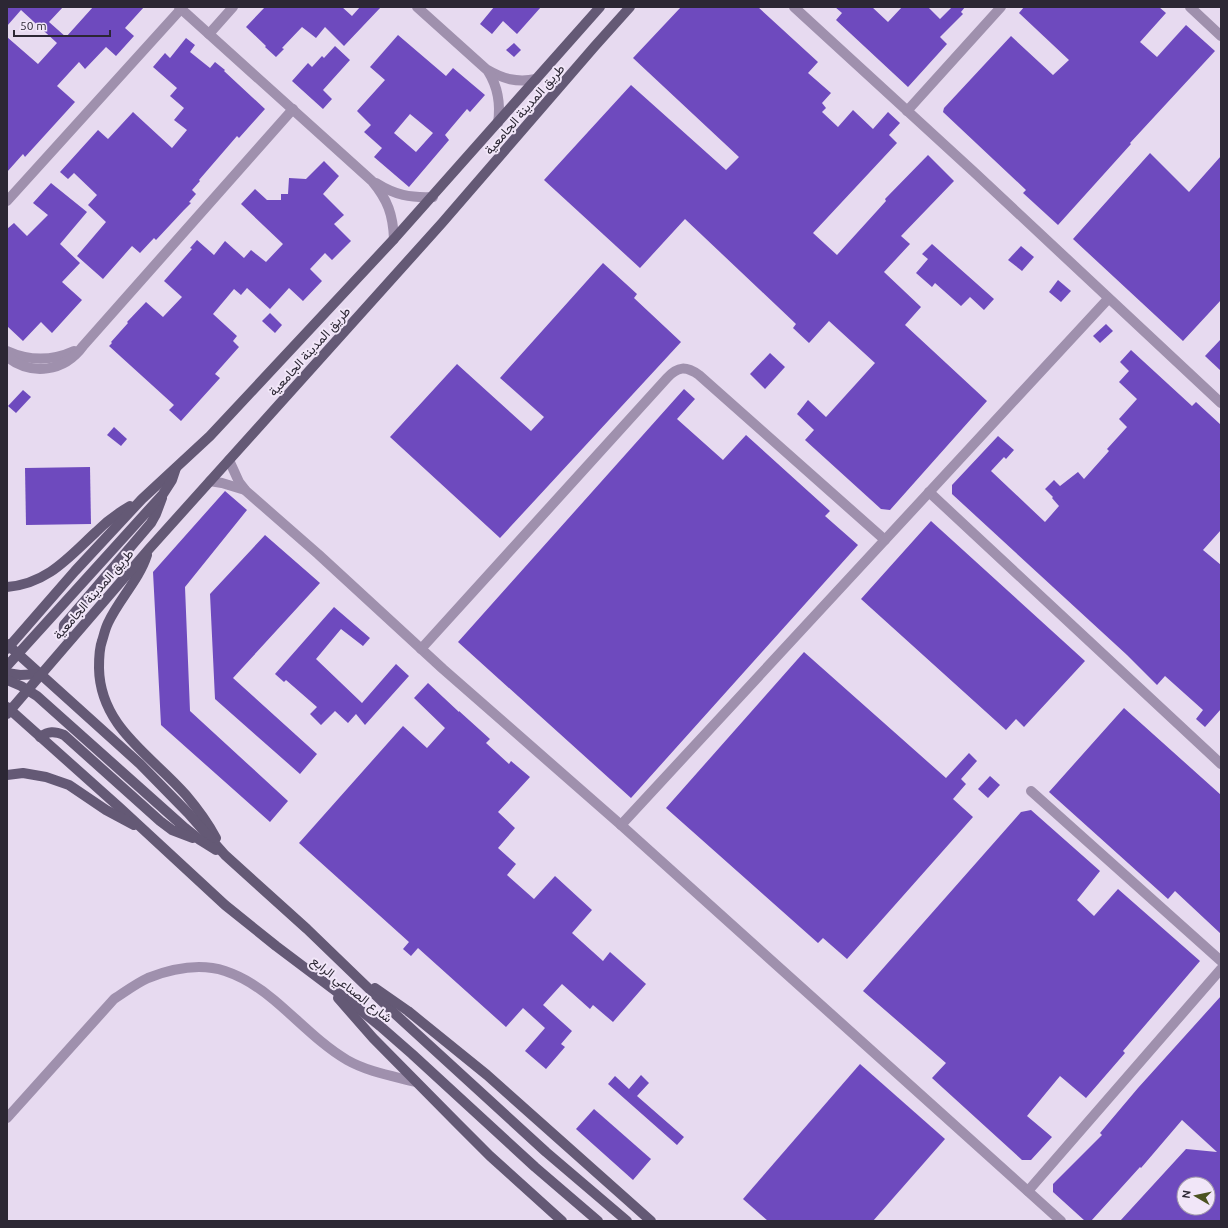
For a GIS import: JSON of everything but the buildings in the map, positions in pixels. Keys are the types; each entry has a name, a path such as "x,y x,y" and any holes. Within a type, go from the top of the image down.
{"main road":[{"name":"طريق المدينة الجامعية","path":"8,646 142,499 210,436 433,197 600,7"},
{"name":"طريق المدينة الجامعية","path":"8,708 28,689 149,549 442,223 630,7"},
{"path":"9,671 163,494 172,480 176,468"},
{"path":"72,638 64,634 64,625 151,523 163,494"},
{"path":"7,587 23,584 54,571 110,519 142,499"},
{"path":"149,549 140,572 108,623 101,643 99,663 100,684 106,703 115,721 128,737 186,795 214,833 225,855"},
{"name":"شارع الصناعي الرابع","path":"8,646 9,671 41,674 140,764 225,855 307,929 393,1012 546,1152 627,1221"},
{"path":"9,671 25,675 41,674"},
{"path":"9,671 185,828 200,840 225,855"},
{"name":"شارع الصناعي الرابع","path":"8,708 225,905 375,1022 535,1167 598,1221"},
{"path":"40,737 47,732 56,732 64,735 160,821 172,830 200,840"},
{"path":"7,775 23,773 46,777 69,785 124,821 144,830"},
{"path":"353,974 408,1011 487,1075 651,1221"},
{"path":"326,984 373,1038 416,1082 490,1156 562,1221"}],"street":[{"path":"209,34 233,7"},
{"path":"417,7 486,69 495,75 515,81 536,79"},
{"path":"794,7 1221,403"},
{"path":"907,111 1001,7"},
{"path":"1190,7 1221,36"},
{"path":"7,201 180,8 372,181 380,191 391,214 394,239"},
{"path":"486,69 495,84 500,100 498,123"},
{"path":"7,357 28,367 49,369 68,361 77,354 293,109"},
{"path":"372,181 394,193 419,198 433,197"},
{"path":"621,825 1108,299"},
{"path":"7,351 23,357 43,359 64,356 83,346"},
{"path":"421,649 673,371 682,368 691,369 699,375 885,540"},
{"path":"229,460 239,482 246,491 330,564 421,649 621,825 1061,1221"},
{"path":"210,481 246,491"},
{"path":"929,492 1221,764"},
{"path":"1031,791 1221,961"},
{"path":"7,1118 114,999 148,978 166,972 186,968 205,968 224,971 242,978 259,988 333,1051 347,1060 362,1068 416,1082"},
{"path":"1028,1191 1221,969"}]}
